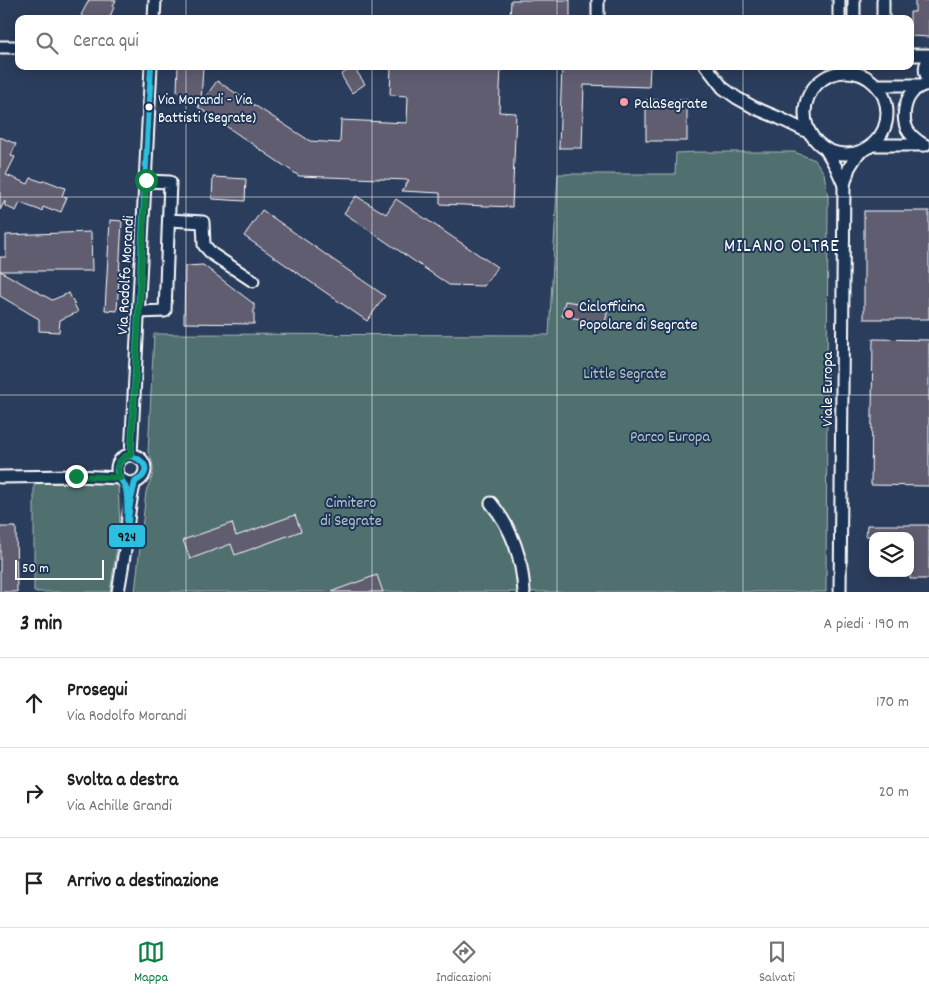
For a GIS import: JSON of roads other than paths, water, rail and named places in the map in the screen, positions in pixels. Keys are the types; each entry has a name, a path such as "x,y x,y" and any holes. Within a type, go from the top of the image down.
{"street":[{"path":"154,15 155,0"},
{"path":"598,0 598,15"},
{"path":"839,0 839,15"},
{"path":"854,0 854,15"},
{"path":"883,0 883,15"},
{"path":"0,47 15,47"},
{"path":"914,55 929,55"},
{"path":"927,83 925,72 926,62 929,60"},
{"name":"Via Rodolfo Morandi","path":"131,455 152,70"},
{"name":"Viale Europa","path":"709,70 723,88 737,98 810,133 825,148 844,186"},
{"path":"810,133 805,117 807,100 816,85 831,71 856,70 876,85 885,99 887,116 882,132 876,142 859,152 842,154 825,148"},
{"path":"876,85 927,83"},
{"path":"927,83 912,92 904,114 907,129 915,139 927,145"},
{"path":"872,145 927,145"},
{"name":"Viale Europa","path":"840,592 844,186 849,168 859,152"},
{"path":"139,312 165,311 170,182 146,180"},
{"path":"169,220 203,222 204,246 212,254 253,281"},
{"path":"0,477 76,476 126,480 140,479 145,471 140,459 131,455 124,457 118,464 117,472 126,480 128,519 118,592"},
{"path":"491,503 502,517 512,536 522,566 524,592"}],"place":[{"name":"PalaSegrate","path":"624,102"},
{"name":"Via Morandi - Via Battisti (Segrate)","path":"149,107"},
{"name":"Ciclofficina Popolare di Segrate","path":"569,314"}],"district":[{"name":"MILANO OLTRE","path":"782,244"}],"park label":[{"name":"Little Segrate","path":"625,372"},
{"name":"Parco Europa","path":"670,435"},
{"name":"Cimitero di Segrate","path":"351,510"}]}
